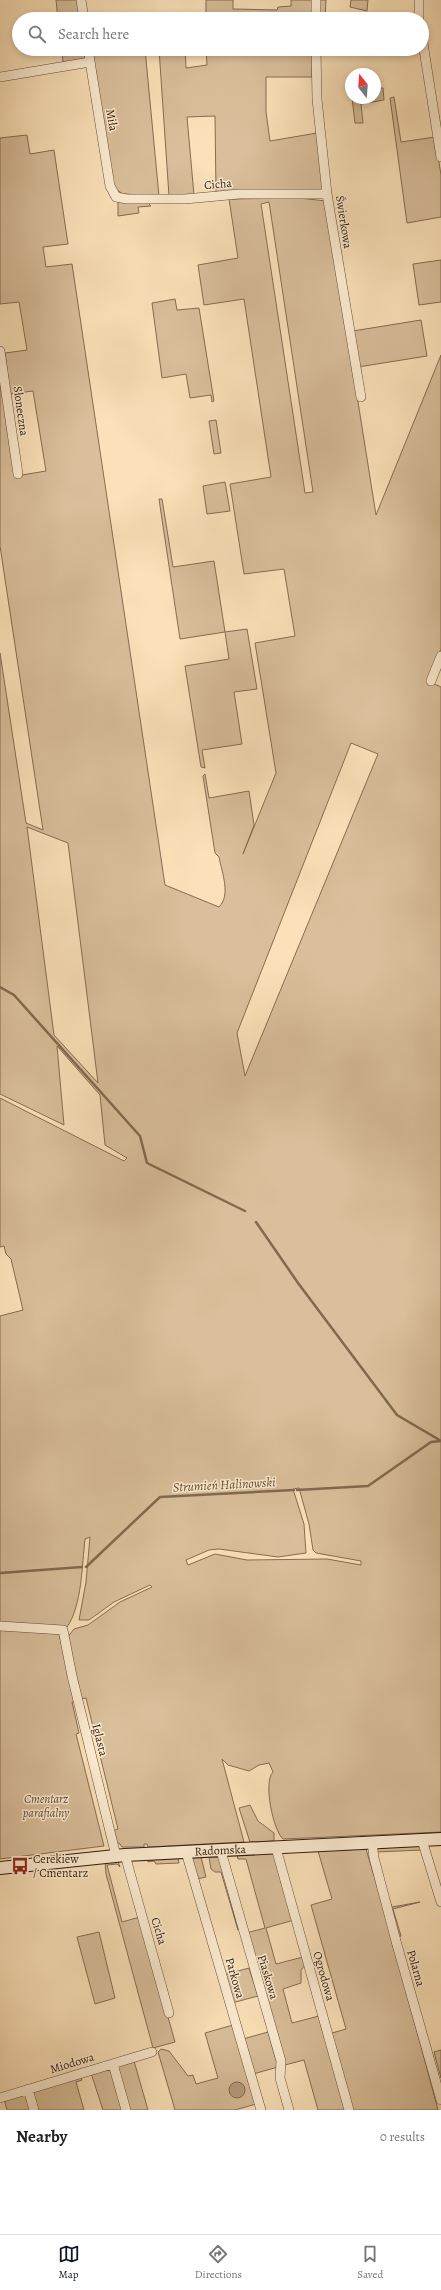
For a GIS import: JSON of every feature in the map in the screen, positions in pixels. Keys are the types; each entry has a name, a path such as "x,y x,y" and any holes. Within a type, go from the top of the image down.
{"street":[{"path":"81,0 83,12"},
{"path":"316,0 316,12"},
{"path":"419,0 419,12"},
{"name":"Miła","path":"89,56 110,186 113,195"},
{"name":"Świerkowa","path":"316,56 317,99 327,194 361,397"},
{"path":"425,56 441,157"},
{"path":"0,77 90,62"},
{"name":"Cicha","path":"113,195 127,199 185,199 239,194 327,194"},
{"name":"Słoneczna","path":"0,352 18,474"},
{"path":"431,681 441,656"},
{"name":"Iglasta","path":"0,1626 63,1630 72,1676 120,1856"},
{"name":"Radomska","path":"0,1868 120,1856 441,1839"},
{"path":"422,1840 441,1902"},
{"name":"Polarna","path":"372,1842 374,1858 396,1941 441,2100"},
{"name":"Ogrodowa","path":"276,1848 349,2110"},
{"name":"Piaskowa","path":"221,1851 281,2061 280,2078 290,2110"},
{"name":"Parkowa","path":"186,1852 261,2110"},
{"name":"Cicha","path":"120,1856 169,2013"},
{"name":"Miodowa","path":"0,2098 152,2052"},
{"path":"113,2064 126,2110"},
{"path":"28,2089 34,2110"}],"green space":[{"path":"56,0 78,0 80,12 57,12"},
{"path":"206,0 233,0 233,9 277,10 278,7 291,6 291,0 313,0 313,12 206,12"},
{"path":"319,0 326,0 325,12 318,12"},
{"path":"351,0 368,0 367,11 350,7"},
{"path":"62,56 85,56 84,59 63,63"},
{"path":"93,56 146,56 159,196 123,194 114,188"},
{"path":"159,56 185,56 186,68 207,65 206,56 313,56 312,77 266,77 266,112 270,141 317,133 325,186 321,194 216,193 215,116 187,117 194,195 169,196"},
{"path":"381,88 383,88 384,100 381,101"},
{"path":"394,97 401,142 435,137 441,175 441,217 407,223 390,98"},
{"path":"353,104 361,104 363,123 355,123"},
{"path":"27,135 30,154 54,150 68,244 43,247 46,267 72,264 165,885 219,907 223,902 225,884 219,857 215,853 203,776 205,774 209,798 249,791 254,825 243,854 276,773 255,643 295,636 284,569 244,574 230,484 271,477 244,299 204,305 198,265 238,258 229,199 299,198 326,201 376,515 441,355 441,649 428,681 441,687 441,1832 283,1839 279,1834 270,1806 269,1785 270,1777 273,1772 269,1763 259,1765 249,1771 228,1765 222,1759 244,1842 148,1847 147,1844 144,1844 144,1847 122,1847 119,1843 116,1844 113,1831 118,1829 86,1698 80,1699 67,1638 74,1629 88,1625 120,1602 152,1587 150,1585 114,1602 89,1620 79,1620 86,1582 90,1537 85,1539 82,1572 76,1608 67,1627 0,1624 0,1316 23,1310 11,1259 6,1254 4,1246 0,1247 0,1098 124,1161 127,1158 105,1145 100,1095 57,1046 64,1125 0,1094 0,653 26,823 43,830 0,546 0,383 22,475 46,471 33,391 10,394 5,353 27,350 19,302 0,304 0,138","holes":["269,202 313,492 305,493 261,204","351,743 378,754 245,1076 237,1033","27,827 68,843 98,1083 54,1035","299,1488 309,1524 313,1550 316,1553 361,1561 361,1565 327,1559 247,1560 215,1554 188,1565 186,1560 209,1550 219,1549 278,1557 306,1553 304,1524 293,1489"]},
{"path":"118,201 148,203 151,206 138,207 139,213 118,216"},
{"path":"441,260 441,302 419,305 413,264"},
{"path":"175,299 177,310 199,308 214,401 212,402 211,395 190,398 186,374 162,378 152,303"},
{"path":"421,320 427,356 358,367 353,331"},
{"path":"216,420 221,453 214,454 209,421"},
{"path":"225,482 230,511 207,514 203,486"},
{"path":"159,499 162,499 173,567 214,561 225,632 180,639"},
{"path":"247,629 257,689 234,692 242,744 202,750 205,768 201,767 185,666 229,659 225,632"},
{"name":"Cmentarz parafialny","path":"0,1629 59,1634 75,1701 72,1702 79,1733 76,1734 104,1846 0,1859"},
{"path":"250,1805 258,1821 274,1833 274,1841 250,1842 239,1808"},
{"path":"422,1845 422,1850 376,1852 375,1848"},
{"path":"366,1849 388,1923 438,2110 318,2110 304,2060 285,2065 246,1933 265,1928 246,1859 238,1859 237,1855 275,1853 294,1920 266,1928 276,1964 303,1957 305,1965 301,1970 301,1983 283,1989 292,2023 319,2016 325,2035 346,2029 311,1905 332,1899 318,1851"},
{"path":"190,1857 201,1857 206,1877 197,1879"},
{"path":"209,1857 219,1857 238,1930 221,1872 215,1872 211,1869"},
{"path":"178,1858 179,1863 156,1864 154,1861 148,1862 148,1860"},
{"path":"118,1861 120,1867 117,1864 107,1865 122,1922 140,1917 175,2042 153,2048 106,1874 105,1862"},
{"path":"420,1902 393,1909 401,1936 399,1937 389,1905 391,1904 392,1907"},
{"path":"99,1932 115,1998 95,2004 77,1937"},
{"path":"249,1968 258,1996 232,2003 224,1975"},
{"path":"233,2025 256,2104 235,2110 175,2110 158,2052 161,2049 169,2051 188,2076 193,2075 196,2084 218,2078 205,2033"},
{"path":"268,2032 278,2067 253,2074 243,2039"},
{"path":"441,2050 441,2078 434,2052"},
{"path":"134,2061 148,2110 130,2110 117,2065"},
{"path":"110,2067 122,2110 103,2110 91,2073"},
{"path":"80,2076 82,2080 76,2082 84,2110 38,2110 33,2091"},
{"path":"26,2094 32,2110 7,2110 4,2099"}],"shaded area":[{"path":"237,2082 243,2084 245,2090 243,2096 237,2098 231,2096 229,2090 231,2084"}],"waterway":[{"path":"0,987 14,995 140,1136 147,1163 245,1211"},
{"path":"256,1222 298,1283 397,1415 441,1441"},
{"name":"Strumień Halinowski","path":"297,1490 368,1486 431,1442 441,1441"},
{"name":"Strumień Halinowski","path":"86,1567 160,1497 294,1490"},
{"name":"Strumień Halinowski","path":"0,1573 82,1567"}],"place":[{"name":"Cerekiew / Cmentarz","path":"20,1866"}]}
